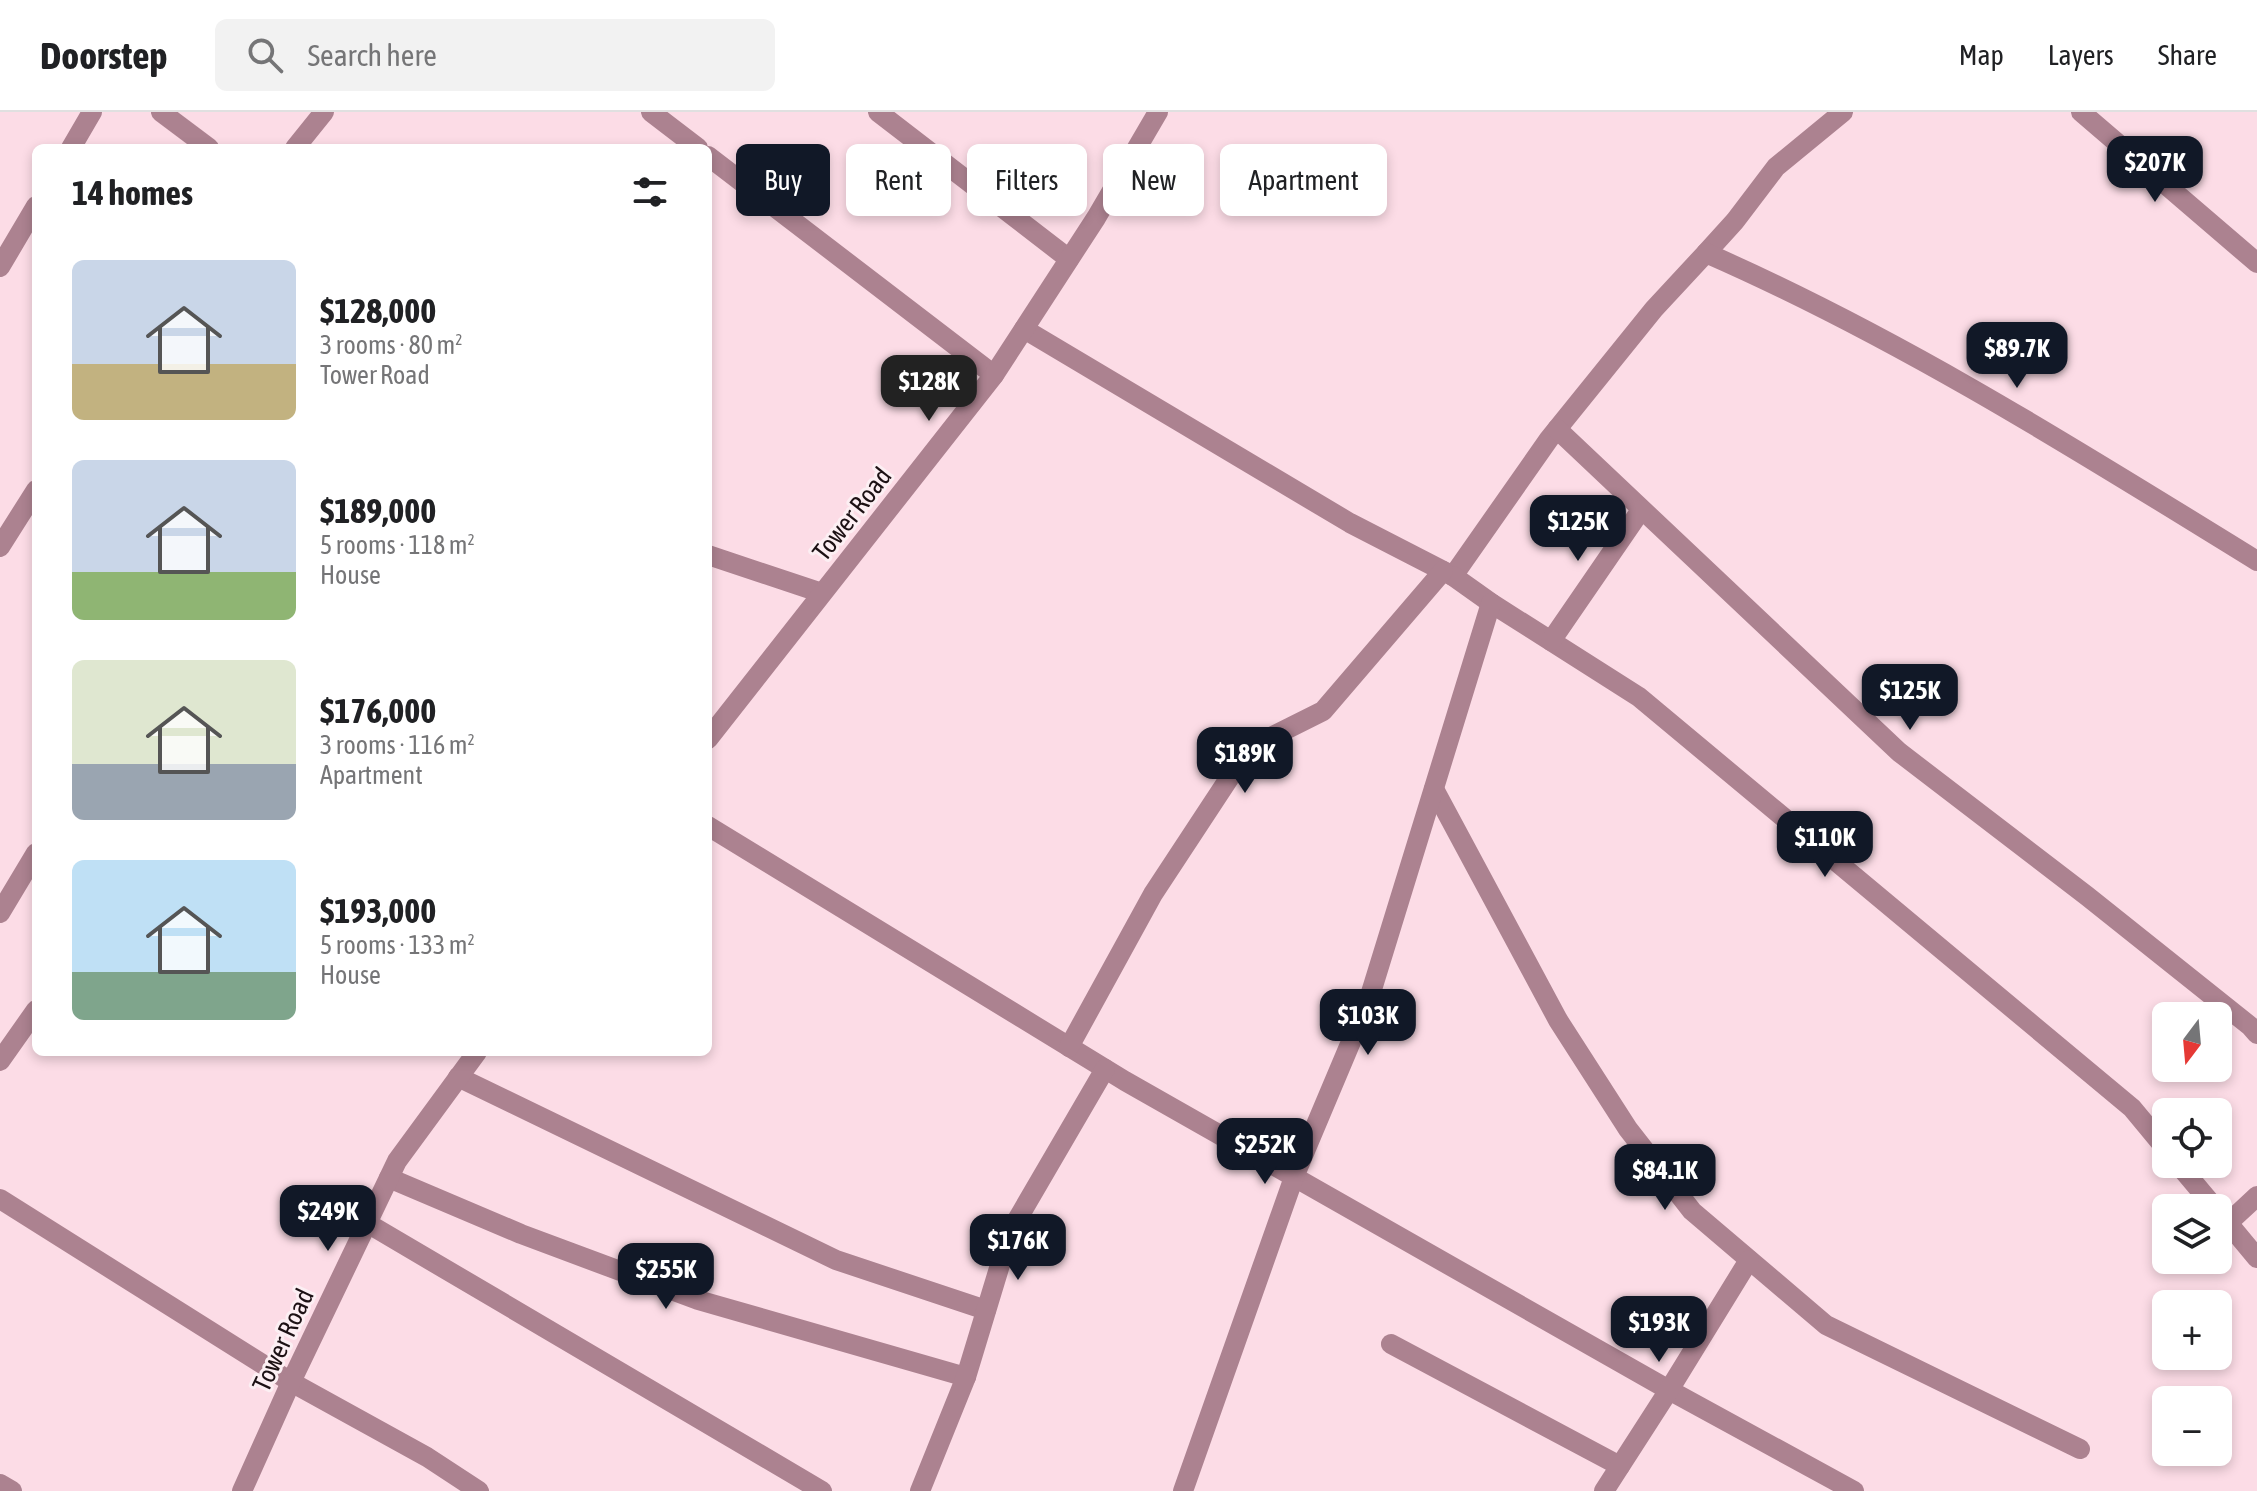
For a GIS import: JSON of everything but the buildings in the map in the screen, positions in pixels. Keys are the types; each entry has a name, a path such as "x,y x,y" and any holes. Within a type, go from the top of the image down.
{"street":[{"path":"73,144 92,112"},
{"path":"161,112 204,144"},
{"path":"298,144 324,112"},
{"path":"651,112 693,144"},
{"path":"878,112 1069,259"},
{"name":"Tower Road","path":"712,734 994,375 1096,218 1158,112"},
{"path":"1069,1047 1153,894 1249,748 1323,711 1448,573 1557,429 1654,309 1735,221 1776,167 1843,112"},
{"path":"2081,112 2257,263"},
{"path":"712,159 994,375"},
{"path":"0,267 32,213"},
{"path":"1706,253 1883,340 2079,451 2257,561"},
{"path":"1024,329 1350,523 1448,573 1639,697 2132,1108 2152,1132"},
{"path":"1557,429 1899,752 2087,896 2257,1034"},
{"path":"0,547 32,496"},
{"path":"1551,641 1641,510"},
{"path":"712,556 822,593"},
{"path":"1183,1491 1294,1177 1369,999 1491,603"},
{"path":"1434,789 1558,1020 1628,1129 1692,1211 1826,1325 2080,1449"},
{"path":"712,828 1105,1069 1669,1390 1854,1491"},
{"path":"0,913 32,860"},
{"path":"0,1061 32,1016"},
{"name":"Tower Road","path":"242,1491 397,1161 474,1056"},
{"path":"920,1491 966,1377 1010,1232 1105,1069"},
{"path":"458,1077 836,1260 986,1310"},
{"path":"389,1178 521,1234 698,1300 966,1377"},
{"path":"2190,1178 2203,1194"},
{"path":"2232,1208 2257,1196"},
{"path":"0,1199 291,1382 427,1457 479,1491"},
{"path":"367,1223 822,1491"},
{"path":"2232,1228 2257,1258"},
{"path":"1604,1491 1749,1260"},
{"path":"1391,1344 1620,1466"},
{"path":"0,1484 12,1491"}]}
